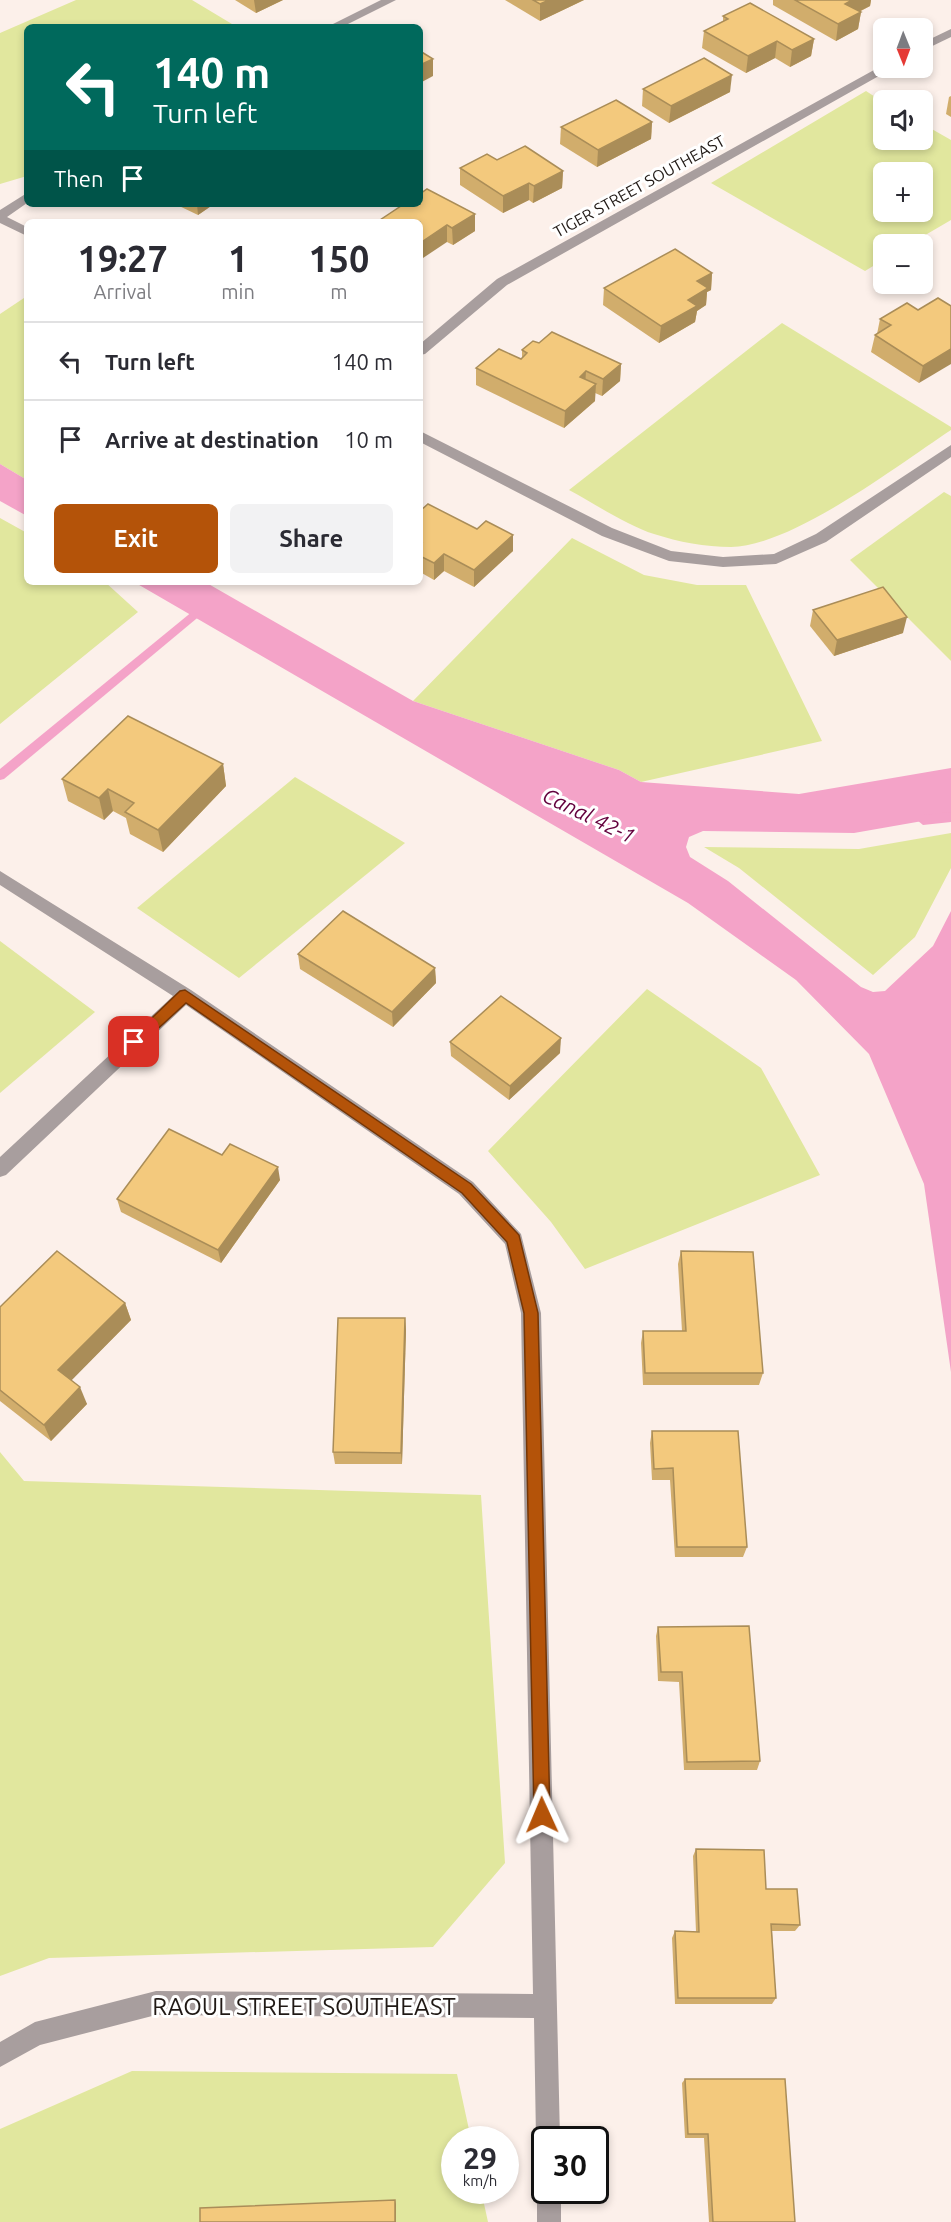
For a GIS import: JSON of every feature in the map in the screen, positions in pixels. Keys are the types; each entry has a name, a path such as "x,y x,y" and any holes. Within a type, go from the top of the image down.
{"street":[{"path":"339,24 390,0"},
{"path":"933,42 951,32"},
{"name":"TIGER STREET SOUTHEAST","path":"423,348 502,282 873,76"},
{"path":"24,199 0,217 24,230"},
{"path":"423,438 607,532 669,556 723,562 776,559 820,538 951,450"},
{"path":"0,877 185,995 466,1188 514,1240 531,1313 548,2126"},
{"path":"0,1169 185,995"},
{"name":"RAOUL STREET SOUTHEAST","path":"0,2055 35,2034 156,2002 546,2006"},
{"path":"549,2204 549,2222"}],"green space":[{"path":"76,0 192,0 232,24 24,24 24,177 0,184 0,33"},
{"path":"866,91 873,96 873,150 933,150 933,130 951,140 951,220 927,234 873,234 873,266 865,271 711,183"},
{"path":"24,298 24,478 0,464 0,314"},
{"path":"782,323 951,427 951,430 814,519 756,543 731,547 692,544 663,537 633,526 569,490"},
{"path":"944,492 951,496 951,661 850,560"},
{"path":"0,518 24,531 24,585 108,585 138,612 0,724"},
{"path":"572,538 644,575 697,585 746,585 822,741 641,782 619,770 413,701"},
{"path":"295,777 405,843 239,978 137,908"},
{"path":"951,833 951,868 915,937 873,975 739,868 704,847 859,849"},
{"path":"0,941 95,1012 0,1093"},
{"path":"647,989 761,1068 820,1175 585,1269 551,1222 488,1151"},
{"path":"0,1452 24,1481 481,1495 505,1863 433,1947 49,1958 0,1976"},
{"path":"132,2071 457,2074 468,2126 441,2126 441,2204 484,2204 488,2222 0,2222 0,2129"}],"water":[{"path":"0,464 24,478 24,514 0,501"},
{"name":"Canal 42-1","path":"139,585 210,585 413,701 619,770 641,782 799,794 951,768 951,816 854,833 703,831 689,837 686,847 690,857 728,881 861,987 873,992 885,991 933,946 951,911 951,1372 924,1184 869,1054 796,980 688,903"}],"building":[{"path":"533,0 549,0 540,4"},
{"path":"795,0 852,0 845,4 861,12 838,24"},
{"path":"750,3 814,39 792,50 777,41 748,56 704,31 728,19 723,16"},
{"path":"423,53 433,59 423,64"},
{"path":"704,58 732,75 671,106 643,89"},
{"path":"616,100 652,122 598,150 561,127"},
{"path":"525,146 563,171 534,186 529,183 503,196 460,168 487,154 497,160"},
{"path":"427,189 475,214 452,228 447,225 423,241 423,219 382,219 400,207 423,207 423,192"},
{"path":"675,249 712,273 697,281 708,288 688,300 697,306 661,326 604,288"},
{"path":"938,298 951,306 951,349 923,366 875,335 891,325 880,319 907,303 918,310"},
{"path":"552,332 621,364 603,379 586,371 580,377 596,384 565,411 476,368 499,349 521,359 527,353 522,350 533,341 539,343"},
{"path":"428,504 477,529 486,521 513,535 474,570 444,554 434,563 423,558 423,508"},
{"path":"883,587 907,617 837,640 813,610"},
{"path":"128,716 223,764 158,830 125,812 134,803 108,789 99,798 62,779"},
{"path":"343,911 435,968 392,1012 298,954"},
{"path":"501,996 561,1038 510,1086 450,1042"},
{"path":"169,1129 222,1155 230,1144 278,1167 218,1250 117,1199"},
{"path":"57,1251 125,1303 58,1370 80,1387 44,1425 0,1390 0,1307"},
{"path":"681,1251 753,1252 763,1373 645,1373 643,1331 686,1331"},
{"path":"338,1318 405,1318 401,1453 333,1452"},
{"path":"652,1431 738,1431 747,1547 677,1547 673,1468 654,1469"},
{"path":"749,1626 760,1761 687,1762 682,1672 661,1672 658,1627"},
{"path":"696,1849 764,1850 766,1889 797,1889 800,1925 771,1924 776,1998 678,1998 675,1931 699,1932"},
{"path":"685,2079 785,2079 795,2222 713,2222 708,2134 688,2134"},
{"path":"395,2200 395,2222 200,2222 200,2208"}],"waterway":[{"path":"0,776 204,606"},
{"path":"923,820 951,817"}],"route":[{"path":"134,1042 185,995 466,1188 514,1240 531,1313 542,1815"}]}
